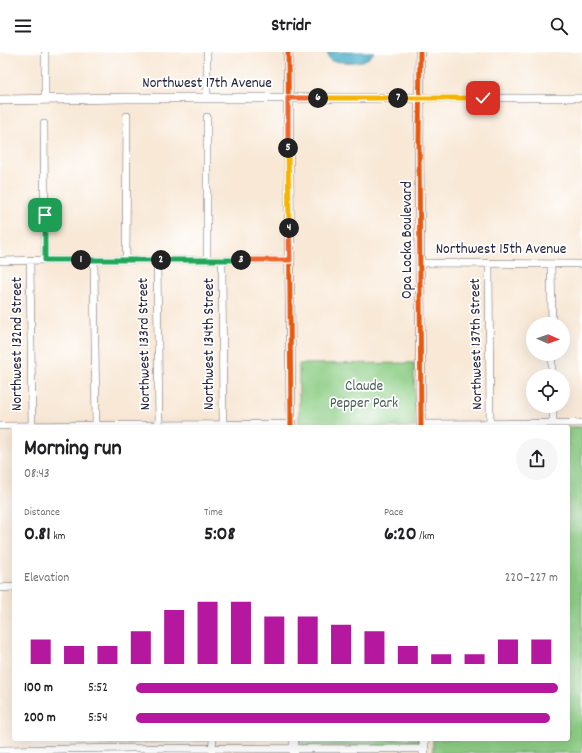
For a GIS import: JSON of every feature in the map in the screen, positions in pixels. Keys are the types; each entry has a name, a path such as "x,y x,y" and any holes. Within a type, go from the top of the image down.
{"main road":[{"path":"288,52 291,425"},
{"name":"Opa Locka Boulevard","path":"420,52 421,425"},
{"name":"Northwest 17th Avenue","path":"0,100 419,98"}],"street":[{"path":"45,52 45,99"},
{"path":"207,52 207,98"},
{"name":"Northwest 17th Avenue","path":"419,98 582,98"},
{"name":"Northwest 133rd Street","path":"126,116 126,260"},
{"name":"Northwest 134th Street","path":"207,117 207,260"},
{"path":"44,124 45,260"},
{"name":"Northwest 132nd Street","path":"30,260 32,425"},
{"path":"94,260 96,425"},
{"name":"Northwest 133rd Street","path":"157,260 159,425"},
{"name":"Northwest 134th Street","path":"222,260 224,425"},
{"path":"0,261 290,260"},
{"name":"Northwest 15th Avenue","path":"420,263 582,264"},
{"name":"Northwest 137th Street","path":"489,264 490,424"},
{"path":"552,264 552,317"},
{"path":"553,413 553,424"},
{"path":"421,425 582,423"},
{"path":"0,426 12,426"},
{"path":"0,588 12,587"},
{"path":"212,751 213,741"},
{"path":"0,750 424,751"}],"green space":[{"name":"Claude Pepper Park","path":"414,363 415,425 299,425 299,364"},
{"path":"570,427 582,427 582,753 433,753 433,741 570,741"},
{"path":"99,741 182,741 99,744"},
{"path":"302,741 419,741 419,746 302,746"}],"water":[{"path":"328,52 374,52 366,59 361,61 349,62 331,61 328,57"}],"cycle path":[{"path":"288,52 291,425"},
{"path":"420,52 419,139 421,425"}],"route":[{"path":"45,215 45,260 290,260 288,98 483,98"}]}
